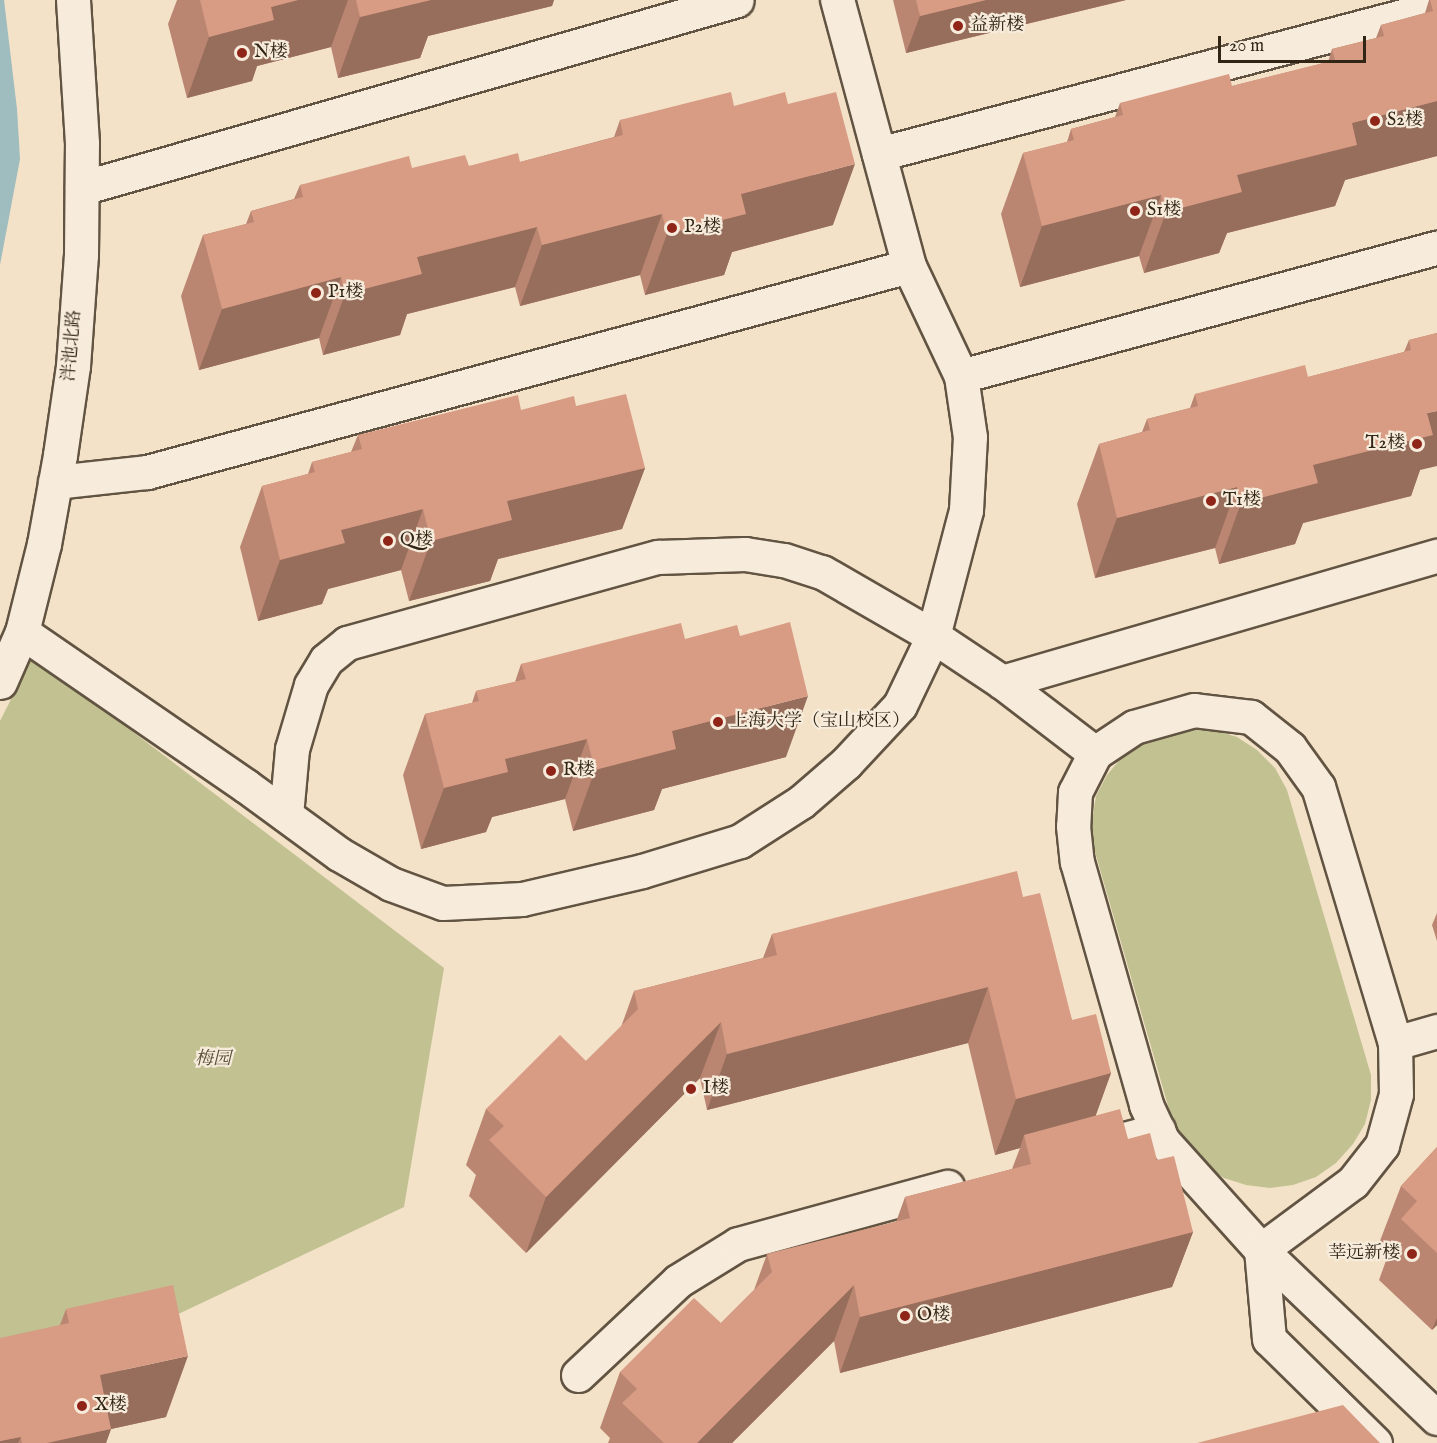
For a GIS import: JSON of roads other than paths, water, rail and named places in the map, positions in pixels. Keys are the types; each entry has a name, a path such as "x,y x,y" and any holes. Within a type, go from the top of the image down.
{"street":[{"name":"泮池北路","path":"0,682 22,632 44,544 73,366 81,255 82,143 73,0"},
{"path":"82,188 737,0"},
{"path":"22,632 339,854 391,884 444,903 522,899 642,871 740,840 801,801 846,762 900,705 933,636 966,510 970,437 961,376 909,266 837,0"},
{"path":"879,154 1437,7"},
{"path":"961,376 1437,248"},
{"path":"55,482 147,472 909,266"},
{"path":"286,815 292,749 311,685 326,660 347,643 658,557 745,554 784,560 822,572 933,636 1002,682 1095,753"},
{"path":"1002,682 1437,556"},
{"path":"1261,1250 1353,1182 1382,1145 1396,1094 1395,1043 1318,787 1290,748 1251,717 1194,710 1134,727 1095,753 1075,792 1073,826 1077,862 1146,1106 1163,1141 1261,1250 1437,1418"},
{"path":"1395,1043 1437,1031"},
{"path":"1056,1158 1158,1130"},
{"path":"578,1375 678,1281 738,1244 976,1179"},
{"path":"1261,1250 1269,1339 1376,1443"}],"water":[{"path":"0,0 4,0 17,109 20,159 0,265"}],"place":[{"name":"益新楼","path":"958,26"},
{"name":"N楼","path":"242,53"},
{"name":"S2楼","path":"1375,121"},
{"name":"S1楼","path":"1135,211"},
{"name":"P2楼","path":"672,228"},
{"name":"P1楼","path":"316,293"},
{"name":"T2楼","path":"1417,444"},
{"name":"T1楼","path":"1211,501"},
{"name":"Q楼","path":"388,541"},
{"name":"上海大学（宝山校区）","path":"718,722"},
{"name":"R楼","path":"551,771"},
{"name":"I楼","path":"691,1089"},
{"name":"莘远新楼","path":"1412,1254"},
{"name":"O楼","path":"905,1316"},
{"name":"X楼","path":"82,1406"}],"park label":[{"name":"梅园","path":"213,1060"}]}
